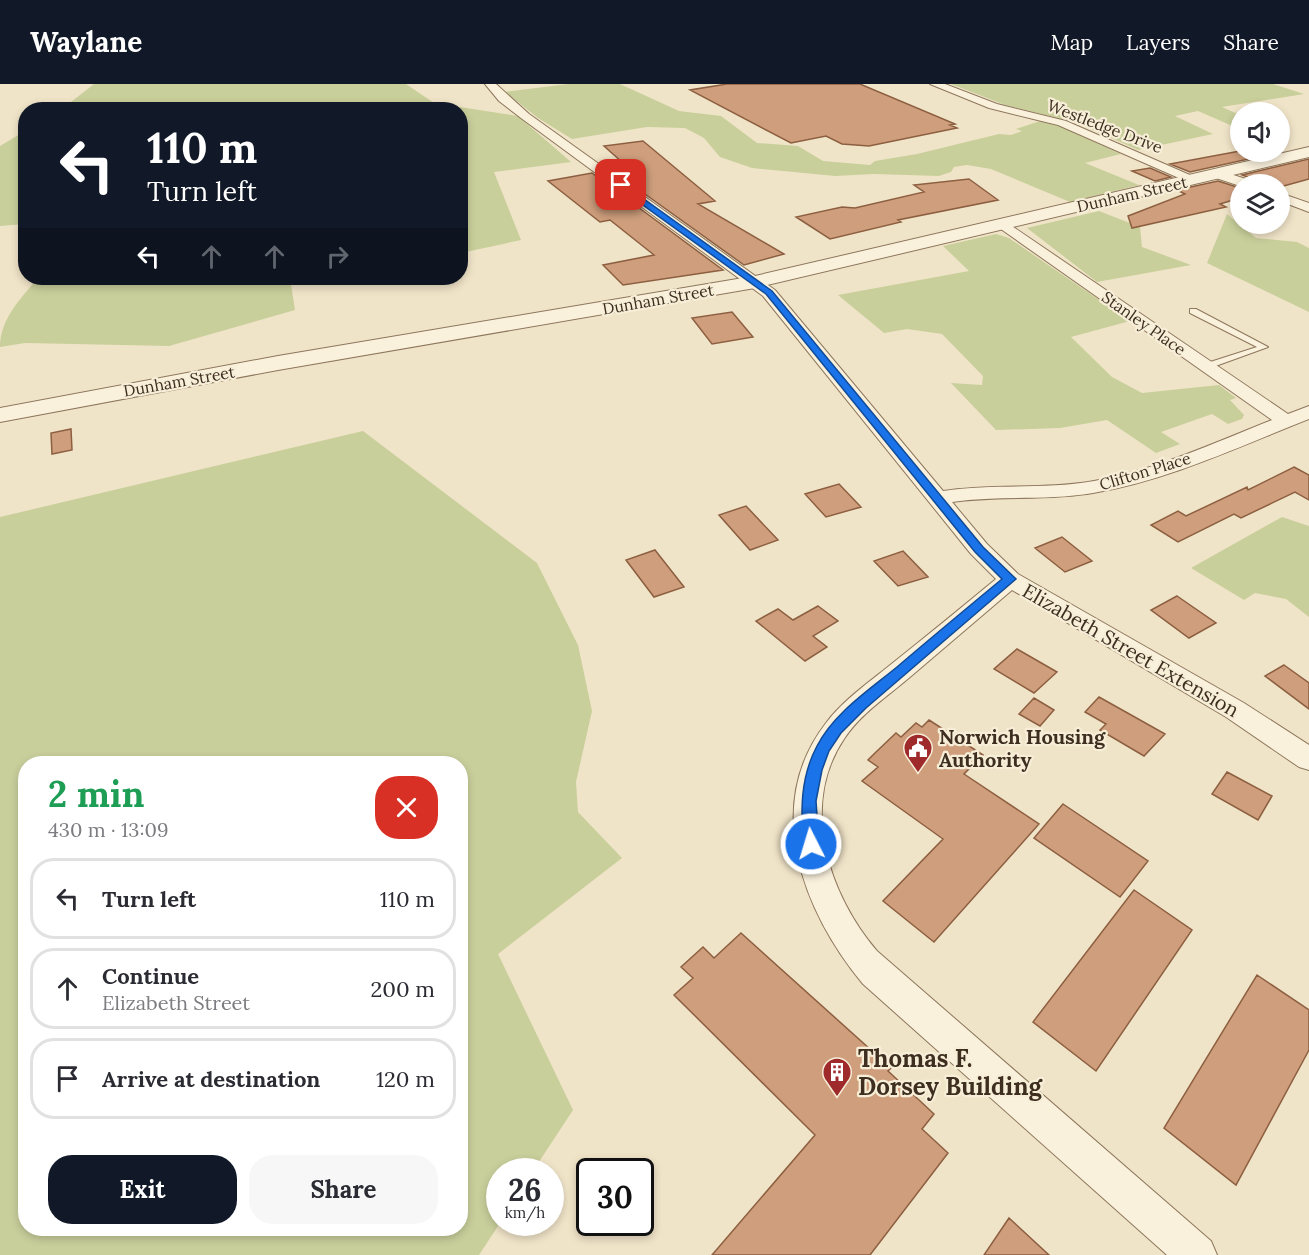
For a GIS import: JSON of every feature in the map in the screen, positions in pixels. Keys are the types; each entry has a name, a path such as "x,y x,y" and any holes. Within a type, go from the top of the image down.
{"street":[{"name":"Elizabeth Street Extension","path":"490,84 503,99 525,116 755,282 773,298 979,549 1010,579 1235,710 1309,759"},
{"name":"Westledge Drive","path":"935,84 993,106 1062,123 1193,179"},
{"name":"Dunham Street","path":"0,415 255,367 755,282 1309,152"},
{"path":"1218,174 1230,178"},
{"path":"1290,201 1309,208"},
{"name":"Stanley Place","path":"1003,224 1286,421"},
{"name":"Clifton Place","path":"937,498 1067,490 1106,484 1160,469 1309,412"},
{"path":"1010,579 861,704 836,729 823,749 815,770 808,801 808,824 819,881 838,926 876,973 1197,1255"}],"lane":[{"path":"1193,311 1264,347 1206,366"}],"green space":[{"path":"94,84 406,84 433,102 71,102"},
{"path":"568,84 620,84 679,111 721,116 757,143 798,146 823,161 870,165 875,161 917,154 999,134 1011,135 1022,131 1016,129 1040,121 1061,127 1121,154 1085,163 1139,185 1070,202 991,169 967,165 954,167 951,172 939,176 874,174 835,176 752,168 720,157 704,138 685,128 647,127 572,139 538,118 505,92"},
{"path":"951,84 1273,84 1304,94 1254,102 1230,102 1230,106 1222,107 1230,111 1230,125 1198,111 1175,116 1213,134 1138,150 1078,123 1005,105"},
{"path":"468,108 518,116 571,162 494,172 521,240 468,251"},
{"path":"18,135 18,225 0,226 0,146"},
{"path":"1099,211 1140,227 1142,247 1191,265 1097,282 1027,228"},
{"path":"1227,214 1230,216 1230,234 1251,234 1256,238 1297,242 1309,248 1309,312 1207,263"},
{"path":"996,234 1009,238 1130,321 1071,337 1112,377 1142,393 1219,385 1236,398 1230,400 1244,415 1242,419 1228,424 1212,414 1161,432 1180,444 1156,453 1107,420 1060,428 996,430 951,383 982,385 983,376 942,334 907,329 884,333 838,295 969,271 943,246"},
{"path":"32,285 291,285 295,310 169,346 25,343 0,347 4,327 19,301"},
{"path":"363,431 537,563 578,645 592,711 576,782 578,812 622,858 498,954 573,1110 542,1158 486,1158 486,1236 491,1236 479,1255 0,1255 0,517"},
{"path":"1282,517 1309,526 1309,617 1286,599 1255,593 1244,600 1191,568"}],"building":[{"path":"727,84 860,84 955,124 950,125 957,128 869,146 842,144 826,136 791,143 690,90"},
{"path":"643,141 715,201 698,204 784,254 744,265 610,169 621,167 617,164 623,163 604,146"},
{"path":"1230,153 1230,162 1235,162 1190,172 1170,164"},
{"path":"1309,159 1309,179 1290,184 1290,174 1246,174"},
{"path":"1150,168 1171,177 1155,181 1132,171"},
{"path":"592,173 723,270 623,285 603,265 654,255 610,220 600,222 548,181"},
{"path":"969,179 998,200 898,220 901,222 830,239 796,217 842,207 855,208 924,192 914,185"},
{"path":"1218,181 1230,185 1230,201 1220,204 1226,207 1132,228 1128,216 1185,194 1177,190"},
{"path":"732,312 753,337 712,344 692,318"},
{"path":"71,429 72,450 52,454 51,433"},
{"path":"1294,467 1309,475 1309,500 1295,492 1241,518 1234,514 1178,542 1151,525 1178,511 1186,516 1247,487 1248,490"},
{"path":"839,484 861,507 826,517 805,494"},
{"path":"746,506 778,540 750,550 719,515"},
{"path":"1062,537 1092,561 1065,572 1035,548"},
{"path":"655,550 684,587 654,597 626,560"},
{"path":"903,551 928,577 898,586 874,561"},
{"path":"1177,596 1216,623 1189,638 1151,610"},
{"path":"818,606 838,621 813,636 827,647 805,661 756,621 778,609 793,620"},
{"path":"1017,649 1057,672 1034,693 994,669"},
{"path":"1284,665 1309,683 1309,709 1265,676"},
{"path":"1099,697 1165,734 1144,756 1100,730 1106,724 1085,712"},
{"path":"1034,698 1054,710 1040,726 1019,714"},
{"path":"929,720 983,755 964,774 1039,824 934,942 883,901 943,839 862,781 878,767 868,760 896,733 901,737 916,723 922,727"},
{"path":"1227,772 1272,796 1258,820 1212,794"},
{"path":"1063,804 1148,861 1120,897 1034,838"},
{"path":"1134,890 1192,930 1096,1071 1033,1022"},
{"name":"Thomas F. Dorsey Building","path":"741,933 891,1068 888,1071 934,1114 922,1129 948,1153 870,1255 712,1255 815,1135 674,995 693,978 681,967 703,947 714,958"},
{"path":"1257,975 1309,1010 1309,1050 1236,1185 1164,1128"},
{"path":"1009,1218 1049,1255 984,1255"}],"place":[{"name":"Norwich Housing Authority","path":"918,774"},
{"name":"Thomas F. Dorsey Building","path":"837,1098"}],"route":[{"path":"621,185 769,293 979,549 1010,579 861,704 836,729 823,749 815,770 808,801 811,844"}]}
